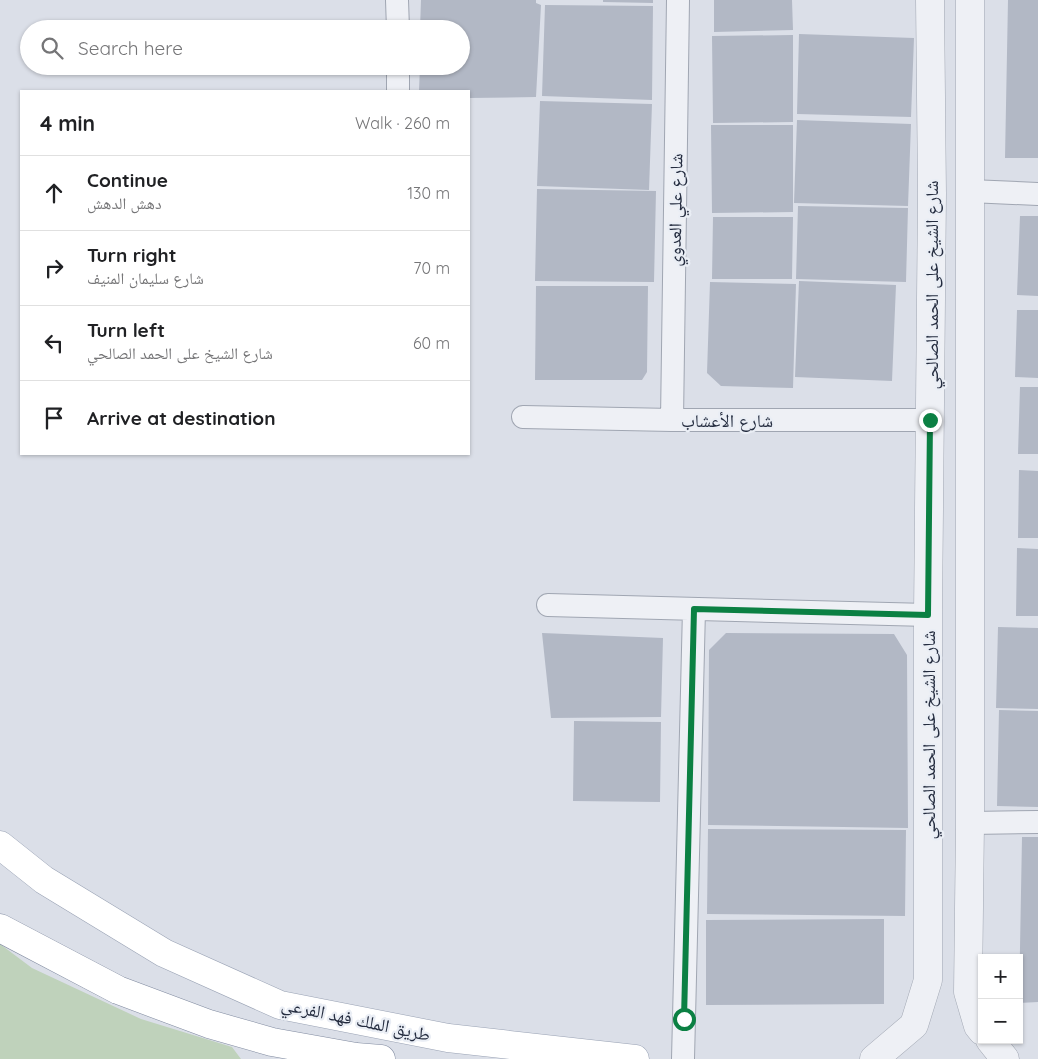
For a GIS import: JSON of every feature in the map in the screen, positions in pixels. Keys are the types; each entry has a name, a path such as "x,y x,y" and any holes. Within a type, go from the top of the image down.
{"main road":[{"name":"طريق الملك فهد الفرعي","path":"0,845 44,880 164,954 280,1005 448,1038 635,1059"},
{"path":"0,928 118,990 209,1024 272,1042 356,1057 381,1059"}],"street":[{"path":"398,0 398,20"},
{"name":"شارع علي العدوي","path":"672,420 678,0"},
{"name":"شارع الشيخ على الحمد الصالحي","path":"874,1059 914,1025 928,980 928,615 932,193 930,0"},
{"path":"970,0 970,823 968,992 978,1026"},
{"path":"398,75 398,90"},
{"path":"970,191 1038,194"},
{"name":"شارع الأعشاب","path":"523,417 672,420 930,420"},
{"path":"548,605 928,615"},
{"path":"683,1059 694,609"},
{"path":"970,823 1038,822"},
{"path":"993,1044 1005,1059"}],"green space":[{"path":"0,944 32,968 141,1019 232,1047 241,1059 0,1059"}],"building":[{"path":"421,0 536,0 536,3 541,5 536,97 470,98 470,90 419,90 420,75 470,75 470,20 420,20"},
{"path":"603,0 653,0 653,3 603,2"},
{"path":"714,0 792,0 793,30 714,32"},
{"path":"1008,0 1038,0 1038,158 1005,158"},
{"path":"545,5 653,6 652,100 542,96"},
{"path":"799,34 914,38 911,117 797,114"},
{"path":"793,35 793,122 713,123 712,36"},
{"path":"540,101 652,104 649,190 537,186"},
{"path":"797,120 911,124 908,206 794,203"},
{"path":"711,125 793,125 793,212 712,213"},
{"path":"537,189 656,191 654,282 535,281"},
{"path":"798,206 908,208 906,282 796,279"},
{"path":"1020,216 1038,216 1038,296 1017,295"},
{"path":"713,217 793,217 792,279 712,279"},
{"path":"799,281 896,285 892,381 795,377"},
{"path":"710,282 796,284 793,388 721,386 707,373"},
{"path":"536,286 648,286 647,372 642,380 535,380"},
{"path":"1017,310 1038,310 1038,378 1015,377"},
{"path":"1020,387 1038,387 1038,454 1018,454"},
{"path":"1019,470 1038,471 1038,538 1018,538"},
{"path":"1017,548 1038,549 1038,616 1016,616"},
{"path":"998,627 1038,628 1038,709 996,708"},
{"path":"542,633 663,638 661,717 551,718"},
{"path":"726,633 894,634 907,655 908,828 708,825 709,650"},
{"path":"999,710 1038,711 1038,807 997,806"},
{"path":"574,721 661,722 660,802 573,801"},
{"path":"708,829 906,830 905,916 707,914"},
{"path":"1022,837 1038,837 1038,1002 1023,1003 1023,954 1020,954"},
{"path":"884,919 884,1004 706,1005 706,920"}],"route":[{"path":"684,1019 694,609 928,615 930,420"}]}
